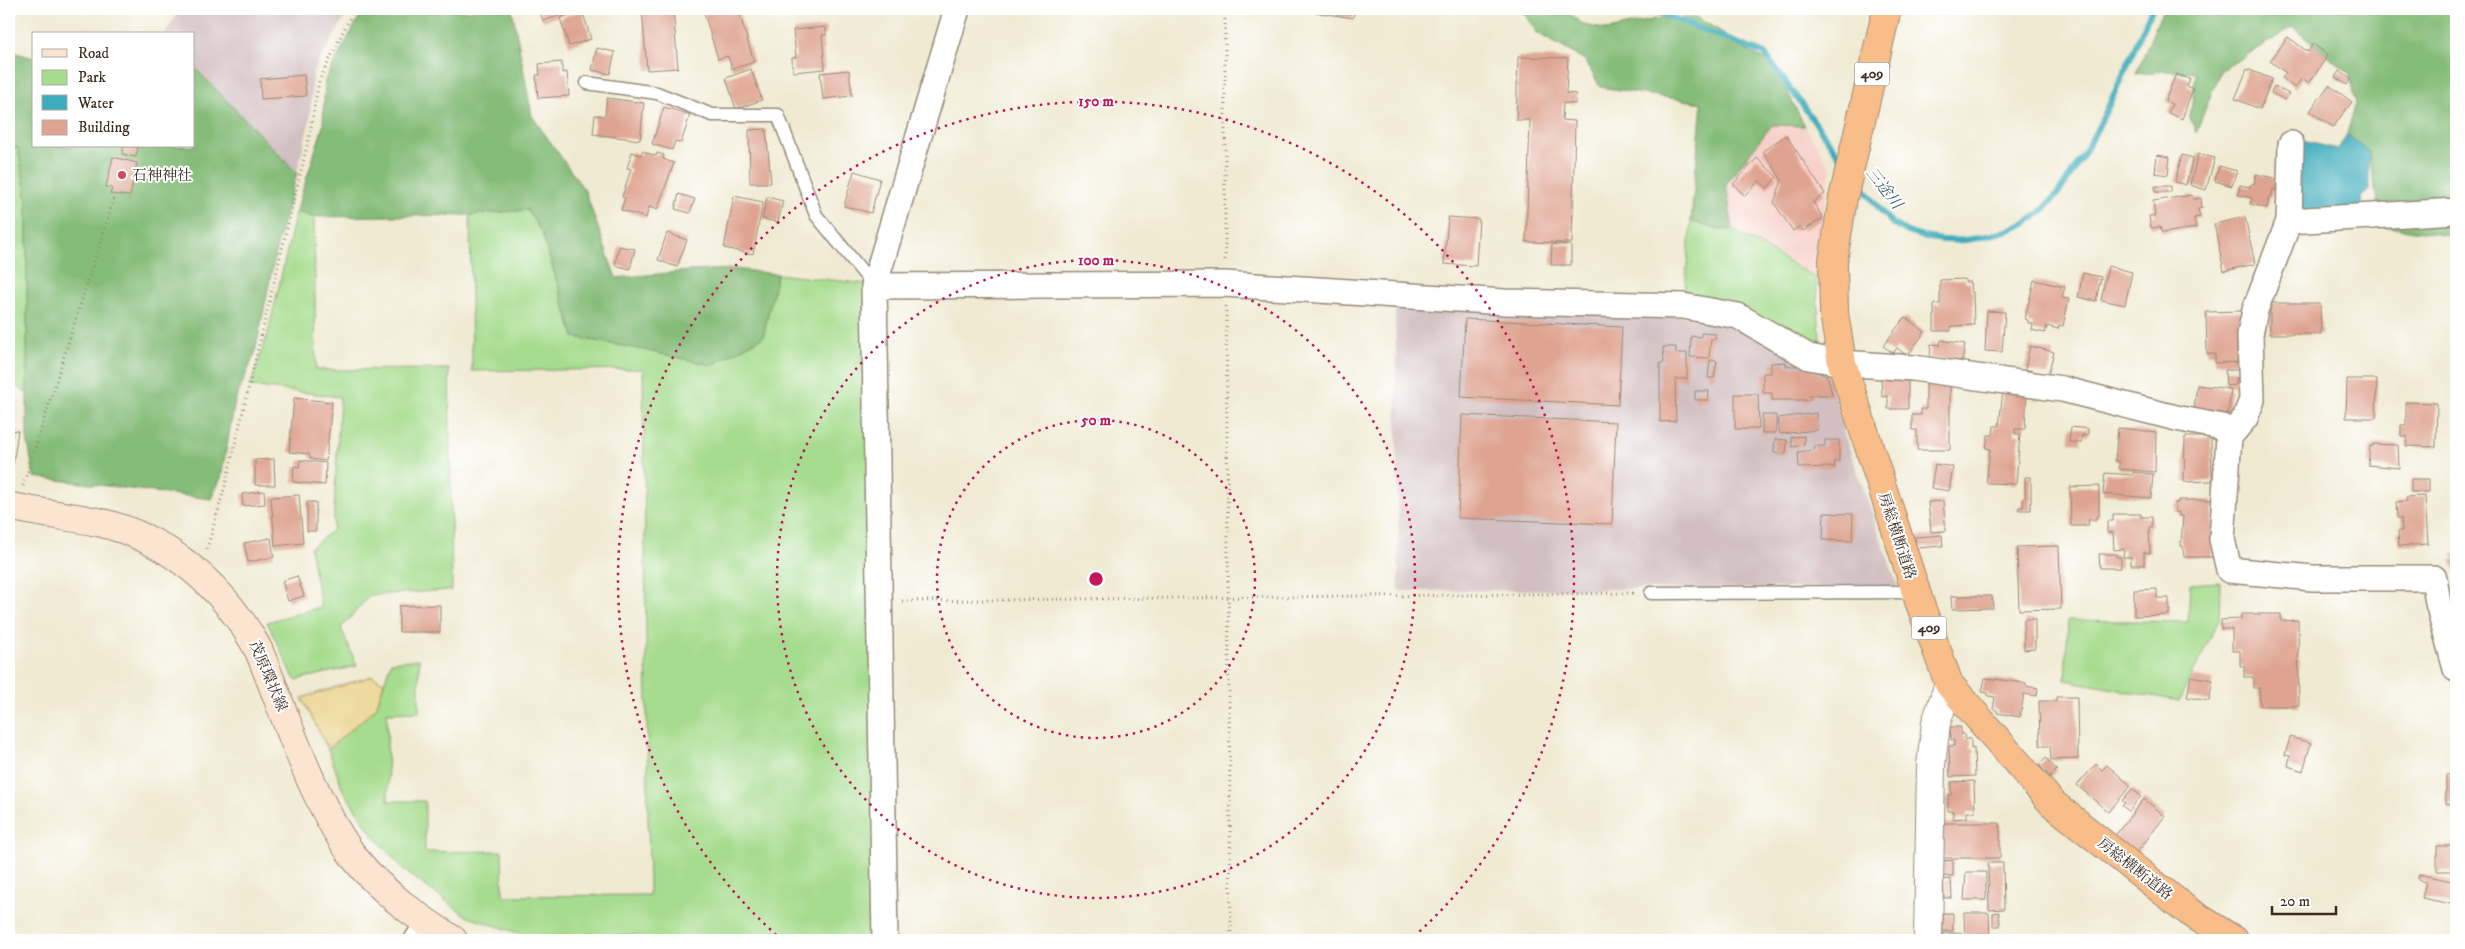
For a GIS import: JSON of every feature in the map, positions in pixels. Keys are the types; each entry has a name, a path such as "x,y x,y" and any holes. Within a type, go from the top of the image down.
{"highway":[{"name":"房総横断道路","path":"1887,9 1843,198 1833,261 1834,313 1842,363 1916,592 1949,684 2052,803 2188,911 2234,940"}],"main road":[{"name":"茂原環状線","path":"15,499 109,525 164,548 200,574 234,610 247,629 259,651 327,815 357,861 422,932 453,940"}],"street":[{"path":"885,940 881,602 874,286 957,9"},
{"path":"2291,144 2289,221 2255,310 2250,334 2252,400 2244,418 2229,437 2222,539 2229,570 2312,578 2434,578 2438,603 2456,669"},
{"path":"2289,221 2456,211"},
{"path":"874,286 1225,284 1505,302 1683,306 1738,316 1808,357 1842,363 1913,368 2062,389 2176,418 2222,427 2229,437"},
{"path":"1928,940 1931,765 1936,723 1949,684"}],"lane":[{"path":"587,83 657,93 712,115 778,115 816,215 874,286"},
{"path":"1651,593 1916,592"}],"path":[{"path":"200,574 235,448 309,137 319,80 354,9"},
{"path":"1225,9 1225,284 1232,940"},
{"path":"15,499 115,195"},
{"path":"881,602 1651,593"}],"shaded area":[{"path":"180,9 346,9 346,15 313,72 310,118 297,173 195,68 195,32 166,32"},
{"path":"1772,125 1805,126 1831,169 1818,249 1816,278 1733,230 1726,184"},
{"path":"1395,300 1675,315 1739,324 1830,374 1843,431 1898,587 1399,591"}],"green space":[{"path":"383,9 471,11 472,9 512,9 532,116 585,191 616,278 734,269 777,274 763,337 712,365 574,337 542,233 527,210 470,215 314,217 296,212 323,126 325,80 362,12"},
{"path":"1521,9 1564,9 1584,25 1608,30 1660,18 1697,18 1720,31 1736,45 1778,66 1789,95 1805,126 1772,125 1726,184 1733,230 1715,229 1691,221 1702,103 1600,87 1585,60 1537,33"},
{"path":"2163,9 2456,9 2456,237 2381,226 2369,152 2347,134 2356,102 2350,74 2293,27 2220,71 2196,133 2190,118 2196,73 2166,71 2136,74"},
{"path":"9,51 32,57 32,148 195,148 195,68 297,173 277,245 255,353 235,401 221,478 211,499 34,477 27,437 27,201 18,148 9,147"},
{"path":"9,147 18,148 27,201 27,393 9,381"},
{"path":"527,210 542,233 574,337 712,365 763,337 777,274 868,284 879,929 869,940 645,940 640,935 615,936 610,940 540,940 468,917 405,871 372,834 343,790 328,749 376,708 391,662 419,659 419,712 387,713 388,801 425,801 425,852 502,851 503,896 649,895 643,369 472,371 470,215"},
{"path":"296,212 314,217 316,370 449,369 452,590 370,595 341,628 357,666 295,680 267,622 321,607 310,548 333,530 340,397 250,386 268,333"},
{"path":"1691,221 1715,229 1733,230 1816,278 1821,354 1684,298"},
{"path":"2220,582 2219,620 2179,701 2065,680 2068,620 2188,622 2190,584"}],"sand":[{"path":"372,676 384,682 376,708 328,749 302,698"}],"water":[{"path":"2347,134 2369,152 2369,191 2362,196 2363,212 2295,211 2298,140 2338,149"}],"building":[{"path":"539,9 573,9 573,11 543,21"},
{"path":"642,9 673,9 678,68 647,70"},
{"path":"703,9 738,9 754,62 732,69 728,56 718,59"},
{"path":"1314,9 1355,9 1353,18 1313,12"},
{"path":"582,10 591,39 569,46 560,18"},
{"path":"826,27 826,35 822,35 825,69 793,72 792,58 796,57 793,30"},
{"path":"2288,37 2308,52 2313,44 2328,55 2309,83 2302,78 2295,88 2282,78 2286,73 2270,61"},
{"path":"597,48 615,52 610,74 592,70"},
{"path":"1518,57 1568,58 1566,93 1576,94 1575,104 1563,103 1562,120 1575,121 1572,243 1526,242 1530,120 1516,120"},
{"path":"562,62 562,73 567,72 569,96 538,98 536,75 540,75 539,64"},
{"path":"751,69 762,100 736,109 726,78"},
{"path":"2247,69 2272,79 2260,109 2235,99"},
{"path":"849,70 852,96 823,99 820,73"},
{"path":"2339,71 2351,79 2347,85 2335,77"},
{"path":"2176,74 2190,79 2187,86 2193,89 2182,119 2168,113 2172,104 2165,101"},
{"path":"304,75 306,96 261,99 260,79"},
{"path":"2329,85 2352,102 2333,127 2310,111"},
{"path":"2274,86 2289,94 2285,100 2271,93"},
{"path":"607,98 644,103 640,140 593,134 595,115 605,116"},
{"path":"664,107 690,115 681,143 675,141 672,150 652,144"},
{"path":"766,129 771,183 750,183 749,130"},
{"path":"1786,135 1825,194 1813,202 1823,218 1803,231 1800,226 1793,231 1774,203 1782,180 1763,151"},
{"path":"124,148 138,148 136,157 122,154"},
{"path":"642,151 656,156 657,153 664,155 663,159 674,163 657,210 649,207 646,218 621,210 625,198 622,197 631,169 627,168 632,152 641,155"},
{"path":"2198,154 2215,158 2206,190 2190,185"},
{"path":"2157,155 2170,157 2168,175 2155,173"},
{"path":"2182,155 2193,158 2186,185 2175,182"},
{"name":"石神神社","path":"113,157 137,163 130,196 110,194 112,188 106,187"},
{"path":"1757,158 1777,177 1767,188 1759,181 1745,196 1733,184"},
{"path":"2219,166 2237,171 2232,186 2215,181"},
{"path":"854,171 880,179 871,213 844,206"},
{"path":"2256,174 2278,179 2276,190 2273,189 2271,197 2269,197 2267,208 2250,204 2252,198 2238,195 2240,185 2250,187 2251,184 2254,184"},
{"path":"2155,186 2171,186 2171,192 2155,192"},
{"path":"679,194 695,199 690,213 675,209"},
{"path":"2192,195 2193,199 2201,198 2202,208 2198,209 2200,217 2194,218 2196,228 2162,233 2160,227 2151,228 2149,216 2155,216 2153,201"},
{"path":"734,196 763,202 753,254 724,248"},
{"path":"767,197 783,201 778,222 762,219"},
{"path":"1448,217 1479,219 1476,266 1444,264"},
{"path":"2245,217 2255,264 2224,271 2214,224"},
{"path":"667,233 687,240 677,267 658,260"},
{"path":"1552,244 1571,245 1571,265 1551,265"},
{"path":"619,246 635,249 630,269 615,265"},
{"path":"2108,266 2132,272 2125,305 2101,300"},
{"path":"2083,273 2101,277 2096,301 2078,297"},
{"path":"1965,279 1965,282 1970,282 1971,292 1973,292 1974,325 1951,326 1951,331 1934,331 1934,304 1940,304 1940,280"},
{"path":"2034,280 2065,287 2062,298 2069,299 2063,326 2059,325 2058,329 2047,326 2045,333 2032,330 2033,324 2028,323 2028,320 2025,319"},
{"path":"2270,303 2320,303 2321,334 2270,334"},
{"path":"1987,311 2005,312 2002,352 1985,351"},
{"path":"2241,311 2242,362 2215,363 2215,354 2207,354 2206,312"},
{"path":"1905,317 1925,332 1907,356 1897,348 1893,353 1883,346"},
{"path":"1465,319 1622,327 1618,405 1461,397"},
{"path":"1701,333 1716,334 1715,339 1711,339 1709,358 1690,357 1691,336 1701,337"},
{"path":"1941,340 1965,344 1962,362 1930,358 1931,344 1940,345"},
{"path":"2030,346 2054,352 2048,375 2025,369"},
{"path":"1663,347 1676,347 1676,353 1687,353 1687,379 1675,379 1676,421 1660,422 1660,363 1664,363"},
{"path":"1710,360 1717,361 1714,378 1708,378"},
{"path":"1786,362 1786,366 1805,366 1828,377 1832,395 1810,395 1810,400 1772,400 1772,393 1763,393 1763,373 1771,373 1771,363"},
{"path":"2225,370 2241,370 2241,378 2236,378 2236,385 2226,386"},
{"path":"1881,377 1908,377 1908,409 1888,409 1888,396 1882,397"},
{"path":"2347,379 2377,379 2376,418 2346,418"},
{"path":"1926,381 1950,381 1950,450 1917,450 1917,430 1912,430 1912,415 1921,415 1921,409 1926,409"},
{"path":"2197,385 2231,389 2228,414 2194,410"},
{"path":"2003,390 2027,392 2025,429 2015,429 2015,434 2020,434 2016,484 1986,483 1990,449 1986,448 1988,435 1993,435 1994,426 1999,426"},
{"path":"1695,391 1709,391 1708,400 1695,400"},
{"path":"1735,394 1758,394 1759,429 1735,429"},
{"path":"294,398 332,402 326,461 311,459 309,454 289,452"},
{"path":"2406,402 2437,403 2436,447 2406,446 2407,436 2401,436 2401,425 2406,425"},
{"path":"1816,413 1817,430 1780,434 1778,418"},
{"path":"1462,415 1616,422 1612,524 1458,518"},
{"path":"1762,415 1776,415 1776,433 1762,433"},
{"path":"2071,427 2088,429 2088,436 2082,435 2081,443 2069,442"},
{"path":"2118,428 2156,432 2155,472 2119,469 2119,461 2115,461"},
{"path":"9,430 18,431 13,465 9,464"},
{"path":"1804,436 1804,445 1792,447 1791,437"},
{"path":"2185,437 2211,437 2212,481 2184,482"},
{"path":"1775,439 1787,440 1786,454 1774,453"},
{"path":"1825,440 1839,440 1839,461 1834,461 1835,467 1799,468 1798,452 1814,450 1815,446 1825,446"},
{"path":"2373,444 2398,445 2399,468 2368,465 2370,446 2373,446"},
{"path":"274,459 275,485 255,485 255,460"},
{"path":"300,460 326,463 325,485 293,482 294,466 299,467"},
{"path":"1935,464 1953,467 1949,491 1931,488"},
{"path":"2133,472 2153,474 2151,498 2103,494 2105,473 2133,475"},
{"path":"2025,477 2031,477 2031,510 2019,510 2019,507 2023,507 2023,499 2025,498"},
{"path":"2411,479 2429,479 2429,492 2411,492"},
{"path":"2099,486 2099,516 2096,517 2096,520 2088,520 2089,526 2071,526 2070,487"},
{"path":"264,491 265,504 243,506 242,494"},
{"path":"299,495 303,543 275,546 271,497"},
{"path":"2425,496 2428,544 2399,546 2398,531 2402,531 2401,518 2397,518 2396,502 2407,501 2406,497"},
{"path":"2178,500 2213,500 2213,557 2184,557 2183,546 2181,546 2183,516 2179,516 2179,512 2175,512 2175,503 2178,503"},
{"path":"1943,501 1946,531 1931,532 1928,502"},
{"path":"307,502 316,502 316,531 307,531"},
{"path":"1824,513 1853,514 1852,541 1823,540"},
{"path":"2113,514 2141,514 2141,517 2152,517 2152,527 2149,527 2150,553 2144,552 2144,565 2131,565 2131,557 2123,557 2124,549 2114,550 2113,532 2107,533 2107,521 2113,521"},
{"path":"1942,535 1943,546 1916,548 1915,537"},
{"path":"271,538 274,557 248,562 244,543"},
{"path":"2059,546 2061,609 2019,610 2017,547"},
{"path":"2456,552 2456,574 2451,560 2454,559 2452,553"},
{"path":"2099,554 2116,554 2116,557 2121,557 2121,568 2100,568"},
{"path":"297,576 304,596 288,601 282,581"},
{"path":"2157,589 2157,598 2169,598 2169,615 2134,616 2134,590"},
{"path":"1951,596 1992,596 1993,608 1952,609"},
{"path":"440,605 440,632 399,632 399,606"},
{"path":"2241,614 2281,614 2281,621 2298,620 2299,706 2260,706 2259,688 2253,688 2253,677 2244,677 2244,666 2240,666 2240,651 2232,651 2232,629 2221,629 2221,620 2241,619"},
{"path":"2024,619 2035,619 2035,649 2024,650"},
{"path":"2191,676 2213,680 2209,701 2187,697"},
{"path":"1985,678 2026,683 2026,686 2038,688 2037,696 2024,694 2020,717 1997,713 1997,710 1993,709 1995,697 1988,696 1988,693 1982,692"},
{"path":"2056,697 2077,697 2078,759 2051,760 2050,746 2040,746 2039,701 2056,701"},
{"path":"1950,727 1961,727 1961,734 1964,734 1965,739 1971,739 1971,749 1974,748 1975,776 1950,777 1949,746 1954,746 1954,740 1951,740"},
{"path":"2290,737 2311,743 2303,771 2288,766 2290,756 2285,755"},
{"path":"2046,758 2057,770 2050,777 2039,765"},
{"path":"2096,764 2102,770 2107,765 2131,786 2108,812 2077,785"},
{"path":"2446,775 2456,775 2456,804 2446,804"},
{"path":"1974,781 1975,812 1967,812 1967,818 1953,819 1953,811 1948,811 1948,795 1951,795 1951,782"},
{"path":"2132,789 2141,796 2129,811 2122,806 2125,803 2122,801"},
{"path":"2144,799 2165,816 2135,855 2113,838"},
{"path":"1942,823 2000,823 2000,858 1942,858"},
{"path":"2452,842 2456,842 2456,871 2437,871 2437,846 2452,846"},
{"path":"1953,860 1953,876 1942,876 1942,861"},
{"path":"1988,863 2003,863 2004,909 1989,910"},
{"path":"1966,872 1986,872 1986,900 1964,900"},
{"path":"2419,874 2456,882 2456,905 2422,898 2426,882 2418,880"},
{"path":"1951,879 1952,898 1944,898 1943,880"},
{"path":"1999,912 2000,926 1993,926 1993,913"},
{"path":"1943,913 1953,913 1953,931 1943,931"},
{"path":"1964,913 1989,913 1990,940 1965,940"},
{"path":"1943,933 1961,933 1961,940 1943,940"}],"waterway":[{"name":"三途川","path":"1650,9 1765,54 1843,161"},
{"name":"三途川","path":"1855,177 1888,219 1896,226 1918,235 1943,240 1967,240 1999,233 2026,223 2050,203 2068,180 2085,152 2116,91 2152,9"}],"place":[{"name":"石神神社","path":"122,175"}]}
